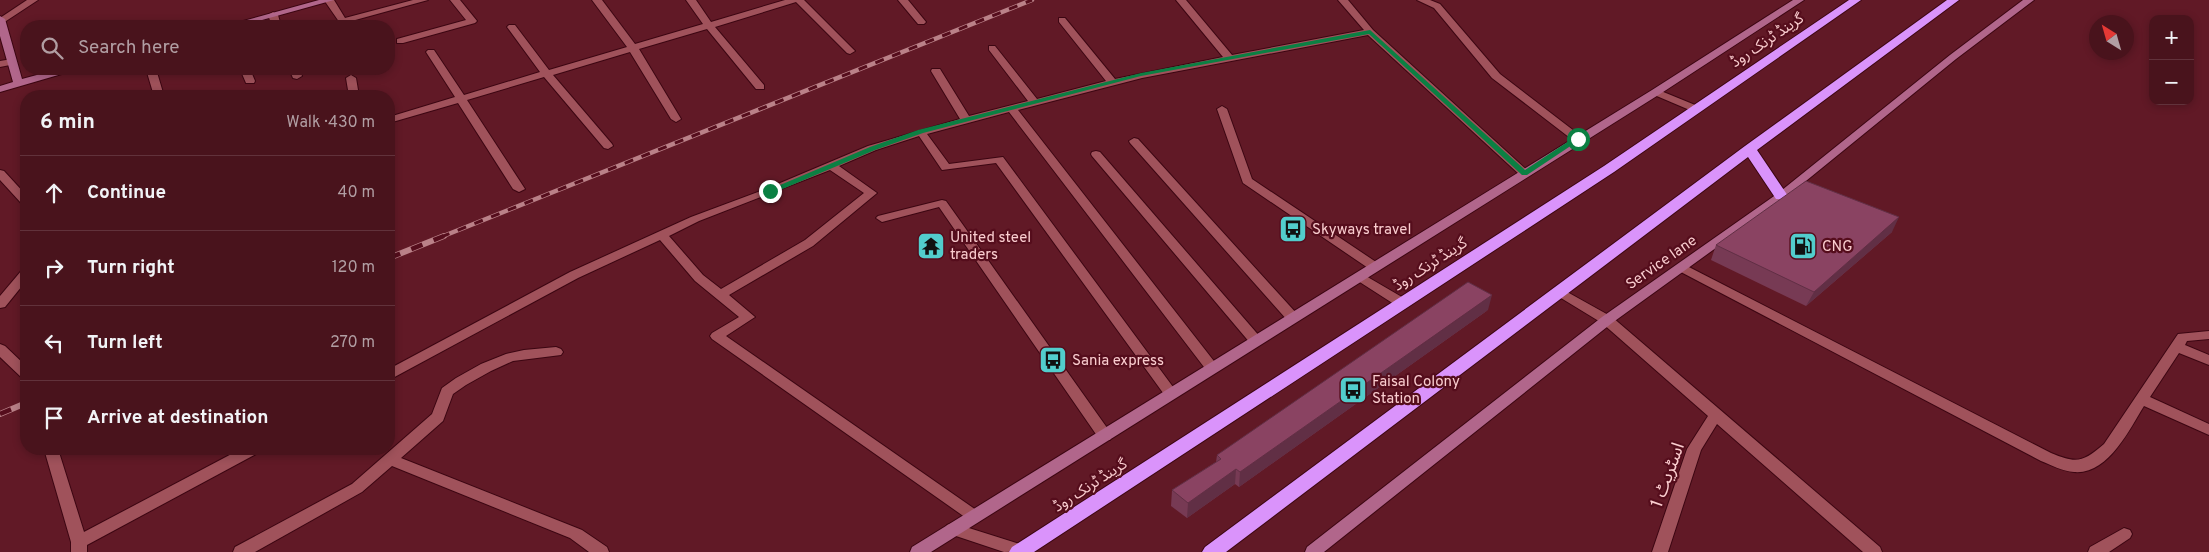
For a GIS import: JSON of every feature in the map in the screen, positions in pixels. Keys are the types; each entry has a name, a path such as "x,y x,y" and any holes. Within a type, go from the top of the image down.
{"highway":[{"name":"گرینڈ ٹرنک روڈ","path":"1020,552 1608,170 1856,0"},
{"path":"1212,552 1750,148 1953,1"},
{"path":"1750,148 1781,196"}],"street":[{"path":"18,82 0,21 32,0"},
{"path":"253,20 329,0 342,20"},
{"path":"357,20 423,0"},
{"path":"400,41 472,21 455,0"},
{"path":"597,0 633,48 676,119"},
{"path":"691,0 709,26 760,87"},
{"path":"395,118 795,0"},
{"path":"799,0 850,51"},
{"path":"904,0 921,22"},
{"path":"1181,0 1230,59"},
{"path":"1343,0 1370,32 1524,173"},
{"path":"1422,0 1437,6 1496,76 1578,139"},
{"path":"918,552 1656,92 1798,0"},
{"name":"Service lane","path":"1313,552 1608,320 1781,196 1953,56 2029,0"},
{"path":"272,15 274,20"},
{"path":"1062,20 1112,82"},
{"path":"512,26 546,73 608,146"},
{"path":"395,372 574,275 662,234 831,165 921,132 1141,75 1370,32"},
{"path":"992,48 1034,102"},
{"path":"431,52 519,189"},
{"path":"0,64 12,62"},
{"path":"936,71 966,120"},
{"path":"0,89 45,75"},
{"path":"153,75 157,90"},
{"path":"248,75 250,81"},
{"path":"351,78 353,90"},
{"path":"1656,92 1696,109"},
{"path":"1011,108 1212,368"},
{"path":"1222,109 1246,182 1375,266"},
{"path":"921,132 946,168 1000,159 1171,394"},
{"path":"1134,141 1293,318"},
{"path":"1096,154 1256,341"},
{"path":"720,295 810,243 871,193 831,165"},
{"path":"0,172 20,195"},
{"path":"882,218 942,203 1105,436"},
{"path":"662,234 700,278 748,317 717,336 974,516"},
{"path":"1683,268 2046,457 2064,465 2078,467 2093,462 2109,448 2183,337 2209,335"},
{"path":"1359,276 1402,303"},
{"path":"0,304 20,280"},
{"path":"0,290 14,288"},
{"path":"1560,292 1608,320 1874,552"},
{"path":"2176,346 2209,360"},
{"path":"0,349 20,368"},
{"path":"395,455 438,417 447,391 491,363 532,352 556,352"},
{"path":"2141,399 2209,430"},
{"name":"اسٹریٹ 1","path":"1660,552 1694,450 1716,414"},
{"path":"52,455 79,547 241,455"},
{"path":"241,552 357,488 395,455"},
{"path":"390,459 576,534 602,552"},
{"path":"953,530 1020,552"},
{"path":"2096,552 2124,534"}],"building":[{"name":"CNG","path":"1806,181 1899,217 1814,292 1716,245"},
{"path":"1468,282 1492,295 1240,472 1236,469 1188,503 1172,490 1221,459 1217,455"}],"railway":[{"path":"441,237 1032,0"},
{"path":"395,256 444,236"},
{"path":"0,414 20,406"}],"place":[{"name":"Skyways travel","path":"1293,229"},
{"name":"United steel traders","path":"931,246"},
{"name":"CNG","path":"1803,246"},
{"name":"Sania express","path":"1053,360"},
{"name":"Faisal Colony Station","path":"1353,390"}],"route":[{"path":"770,191 872,148 921,132 1141,75 1370,32 1524,173 1578,139"}]}
